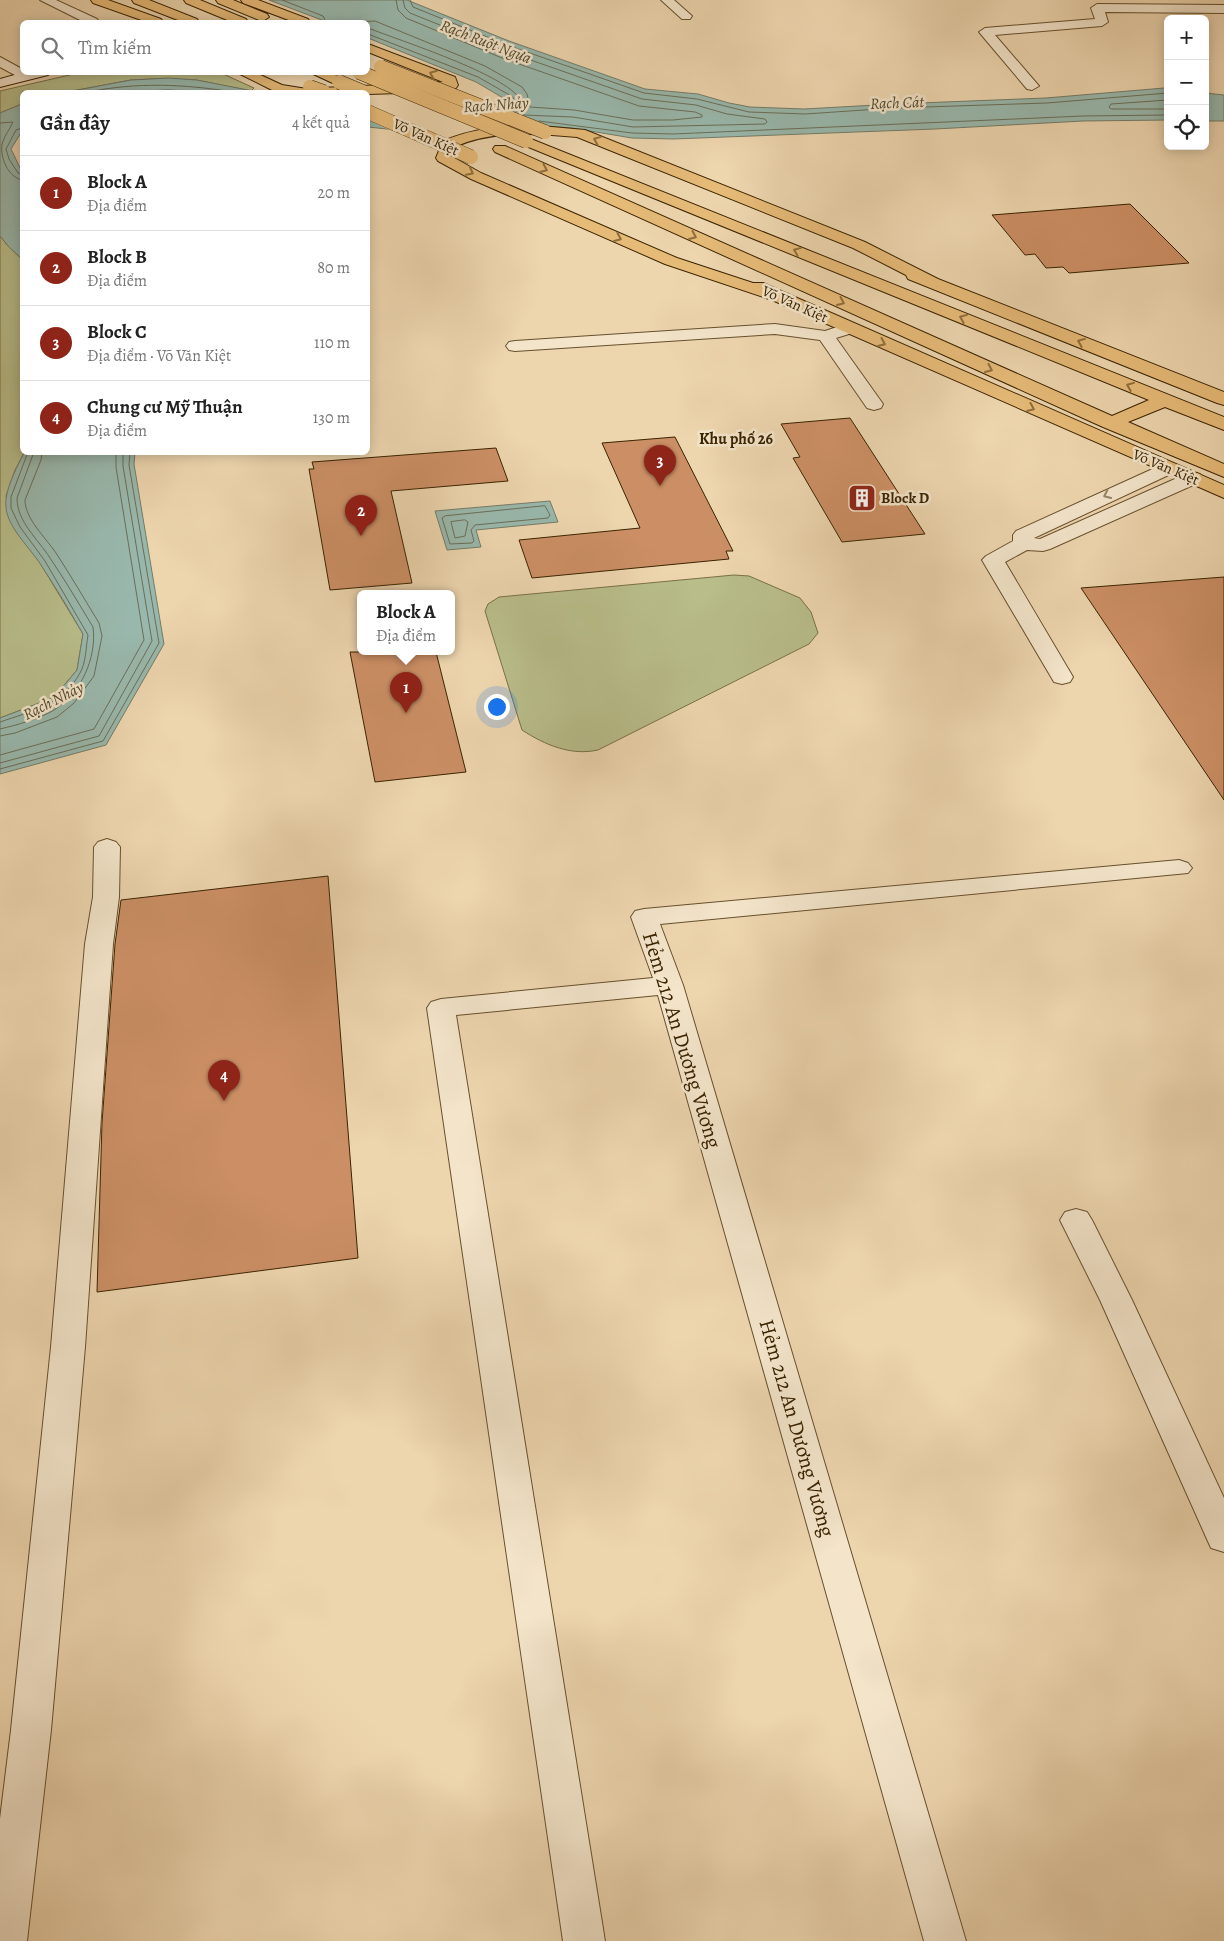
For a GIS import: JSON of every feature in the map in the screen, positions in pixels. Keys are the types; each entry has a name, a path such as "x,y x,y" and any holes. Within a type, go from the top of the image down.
{"main road":[{"path":"87,0 124,20"},
{"path":"97,0 152,20"},
{"path":"138,0 188,20"},
{"path":"190,0 237,20"},
{"path":"222,0 271,20"},
{"path":"247,0 299,20"},
{"path":"354,90 433,88 452,85 450,80 370,49"},
{"path":"370,62 932,282 1224,399"},
{"path":"249,75 279,88 302,90"},
{"path":"283,75 312,90"},
{"path":"322,75 358,90"},
{"name":"Võ Văn Kiệt","path":"366,75 1224,424"},
{"name":"Võ Văn Kiệt","path":"370,95 394,105"},
{"name":"Võ Văn Kiệt","path":"370,113 561,195"},
{"name":"Võ Văn Kiệt","path":"447,127 500,149 1110,423 1224,471"},
{"path":"773,295 672,260 476,176 443,158 448,144 459,138 512,129 537,128 580,133 859,245 932,282"},
{"name":"Võ Văn Kiệt","path":"579,202 659,236 773,295 1224,492"},
{"path":"1110,423 1165,400"}],"street":[{"path":"46,0 89,20"},
{"path":"667,0 686,16"},
{"path":"1032,86 985,32 1102,22 1095,4 1224,9"},
{"path":"0,61 20,74"},
{"path":"0,74 24,76"},
{"path":"0,83 28,75"},
{"path":"515,346 775,329 826,336 850,328"},
{"path":"826,336 874,404"},
{"path":"1024,544 1023,534 1168,468"},
{"path":"1062,677 992,560 1024,544 1043,545 1193,478"},
{"path":"1131,485 1154,496"},
{"path":"6,1941 31,1730 68,1347 98,944 106,898 107,847"},
{"name":"Hẻm 212 An Dương Vương","path":"945,1941 669,986 644,917 1179,868"},
{"path":"584,1941 441,1008 669,986"},
{"path":"1076,1220 1116,1300 1224,1537"}],"green space":[{"path":"69,75 225,75 254,88 246,90 196,80 154,79 131,80 78,90 20,90 20,105 0,113 0,91"},
{"path":"0,236 20,257 20,455 23,455 15,470 6,496 15,530 40,563 83,634 77,670 60,690 50,699 0,718"},
{"path":"734,575 749,576 800,598 811,612 818,633 809,644 598,750 578,752 558,748 522,730 485,611 488,604 499,597"}],"water":[{"name":"Rạch Ruột Ngựa","path":"269,0 407,0 509,41 645,89 698,94 750,107 804,109 1046,98 1164,88 1164,120 1083,121 935,129 673,139 632,138 572,128 530,125 406,131 370,127 370,111 434,119 493,114 510,102 476,82 370,39 370,20 322,20"},
{"path":"169,78 197,80 248,90 78,90 131,80"},
{"path":"1209,93 1224,95 1224,121 1209,121"},
{"path":"20,105 20,134 11,149 20,168 20,257 0,236 0,113"},
{"name":"Rạch Nhảy","path":"23,455 135,455 134,464 164,644 106,745 0,774 0,718 50,699 60,690 77,670 83,634 41,565 10,522 7,515 6,501 12,479"},
{"path":"550,501 558,522 476,530 481,547 447,550 435,511"}],"pier":[{"path":"500,106 556,129 530,128 439,134 406,133 394,132 370,121 370,108 434,116 479,115 492,112"}],"building":[{"path":"1130,204 1189,263 1069,273 1063,267 1046,268 1035,254 1025,255 992,215"},
{"name":"Block D","path":"850,418 925,534 842,542 793,458 800,457 781,424"},
{"path":"675,437 733,551 726,551 729,559 532,578 519,540 640,528 602,443"},
{"path":"496,448 508,481 391,491 412,583 330,590 309,469 314,469 312,462"},
{"path":"1224,577 1224,800 1081,588"},
{"path":"350,652 357,652 357,655 437,655 466,772 375,782"},
{"path":"328,876 358,1258 97,1292 102,1123 115,944 121,900"}],"place":[{"name":"Block C","path":"660,486"},
{"name":"Block D","path":"862,498"},
{"name":"Block B","path":"361,536"},
{"name":"Block A","path":"406,713"},
{"name":"Chung cư Mỹ Thuận","path":"224,1101"}],"district":[{"name":"Khu phố 26","path":"736,438"}],"water label":[{"name":"Rạch Cát","path":"897,102"}]}
